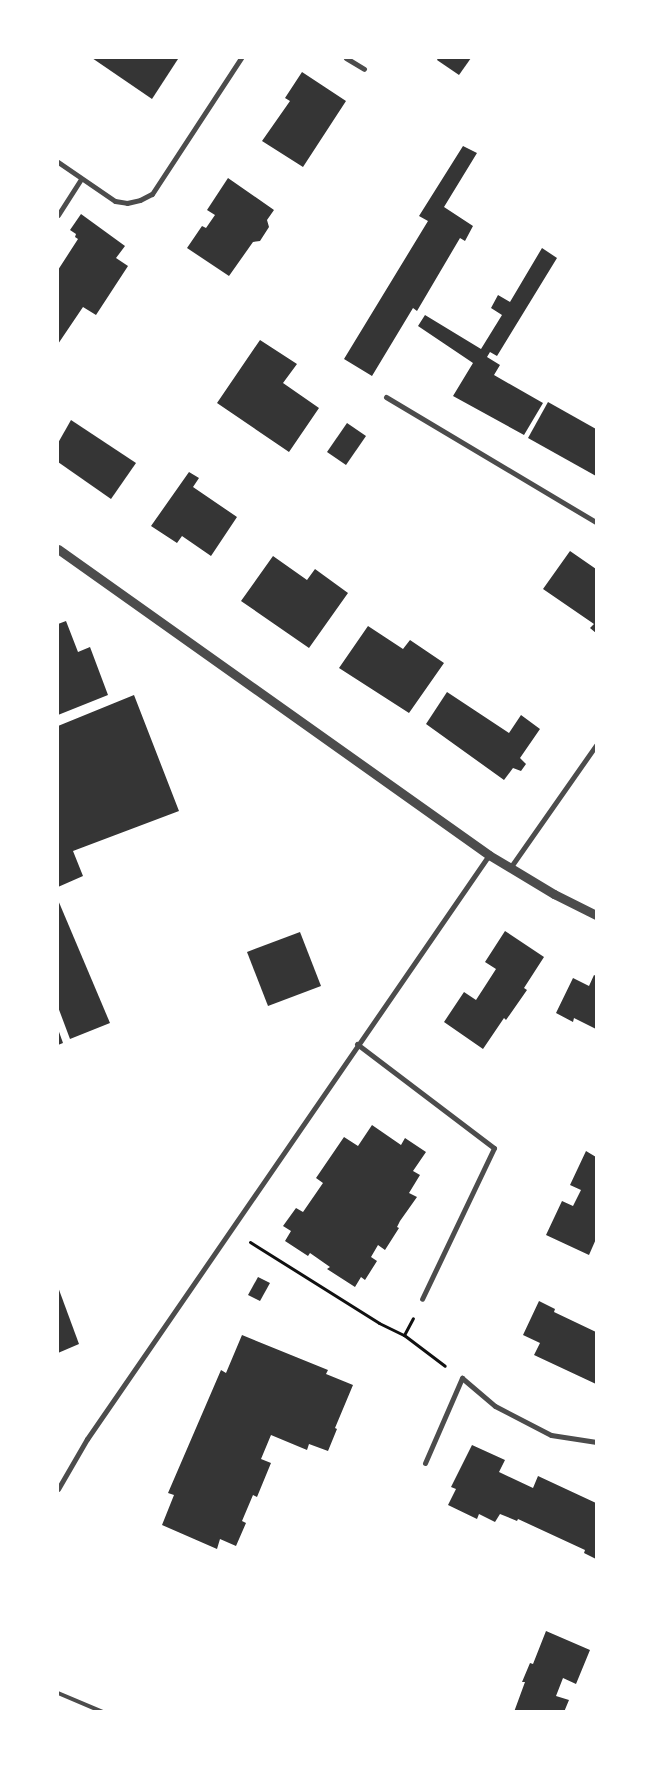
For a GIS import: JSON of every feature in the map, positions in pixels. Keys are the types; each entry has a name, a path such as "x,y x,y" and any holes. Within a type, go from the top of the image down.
{"street":[{"path":"58,162 115,201 134,201 152,194 241,58"},
{"path":"346,58 364,69"},
{"path":"58,216 82,179"},
{"path":"386,397 596,522"},
{"path":"58,549 489,855 554,894 596,915"},
{"path":"510,868 596,745"},
{"path":"58,1489 87,1439 489,855"},
{"path":"358,1044 494,1148 422,1299"},
{"path":"425,1463 462,1378 495,1406 551,1435 596,1442"}],"lane":[{"path":"58,1693 102,1712"}],"path":[{"path":"231,1230 379,1323 404,1335 462,1378"}],"building":[{"path":"92,58 176,58 178,59 152,99"},
{"path":"438,58 471,58 459,75 437,60"},
{"path":"302,72 346,101 303,167 262,141 290,101 285,98"},
{"path":"463,146 477,153 444,207 473,226 465,241 460,238 417,311 413,308 372,376 344,359 428,221 419,216"},
{"path":"228,178 274,210 267,220 269,227 260,241 253,242 229,276 187,248 202,226 206,228 215,215 207,210"},
{"path":"81,214 125,246 116,258 128,266 96,315 83,307 58,344 58,270 78,239 75,237 76,234 70,230"},
{"path":"542,248 557,258 497,356 490,352 487,357 500,365 494,375 543,403 524,435 453,396 473,363 418,326 425,315 481,349 502,315 491,308 498,295 510,302"},
{"path":"260,340 297,364 283,383 319,408 289,452 217,403"},
{"path":"548,402 596,429 596,476 528,438"},
{"path":"71,420 136,463 111,499 58,462 58,443"},
{"path":"347,423 366,436 346,465 327,452"},
{"path":"189,472 199,478 193,487 237,517 211,556 182,536 177,543 151,526"},
{"path":"570,551 596,569 596,633 590,628 594,624 543,589"},
{"path":"273,556 307,580 315,569 348,593 309,648 241,601"},
{"path":"66,621 78,652 90,647 108,695 58,715 58,624"},
{"path":"368,626 403,649 410,640 444,663 409,713 339,668"},
{"path":"447,692 509,733 521,715 540,729 520,758 526,764 521,771 513,768 504,780 426,724"},
{"path":"134,695 179,811 73,851 83,876 58,887 58,726"},
{"path":"58,900 110,1023 70,1039 58,1007"},
{"path":"505,931 544,957 524,988 527,990 506,1020 504,1018 483,1049 444,1022 464,992 476,1000 496,969 485,962"},
{"path":"300,932 321,986 268,1006 247,952"},
{"path":"594,975 596,976 596,1029 574,1018 573,1022 556,1013 573,978 589,986"},
{"path":"58,1029 63,1043 58,1045"},
{"path":"372,1125 401,1145 405,1138 426,1152 413,1171 420,1175 409,1193 417,1197 400,1221 397,1227 399,1228 385,1250 378,1245 371,1257 377,1261 365,1280 361,1277 355,1287 327,1269 330,1267 310,1253 308,1256 285,1241 291,1231 283,1226 296,1208 303,1212 323,1183 316,1178 344,1137 358,1146"},
{"path":"586,1151 596,1157 596,1239 589,1255 546,1235 562,1201 573,1206 581,1190 570,1185"},
{"path":"258,1277 270,1283 260,1301 248,1295"},
{"path":"58,1287 79,1344 58,1353"},
{"path":"539,1301 555,1309 554,1312 596,1332 596,1384 534,1355 540,1343 523,1335"},
{"path":"242,1335 328,1370 326,1374 353,1385 335,1428 337,1429 328,1451 309,1444 307,1450 271,1435 261,1459 271,1463 257,1497 253,1495 242,1521 246,1523 236,1546 220,1539 217,1549 162,1525 174,1495 168,1493 221,1370 226,1373"},
{"path":"472,1445 505,1460 499,1472 533,1488 538,1476 596,1503 596,1559 584,1553 585,1550 518,1519 517,1521 500,1514 495,1522 479,1514 477,1519 448,1505 456,1489 451,1487"},
{"path":"546,1631 590,1650 576,1684 563,1678 556,1696 569,1700 564,1712 514,1712 525,1682 522,1682 530,1663 533,1664"}]}
